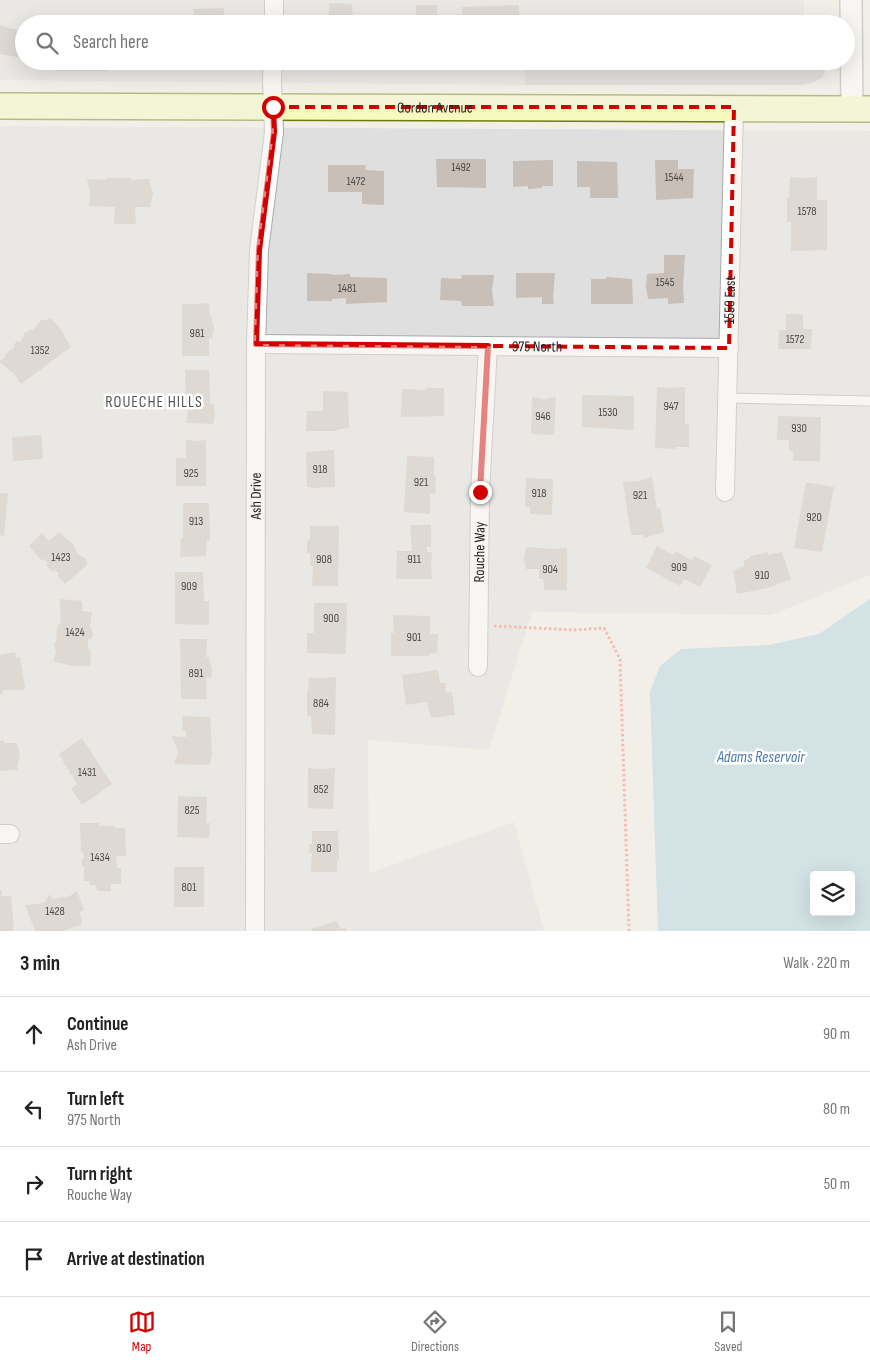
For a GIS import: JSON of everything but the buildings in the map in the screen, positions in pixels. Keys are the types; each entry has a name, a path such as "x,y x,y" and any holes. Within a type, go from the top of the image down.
{"main road":[{"name":"Gordon Avenue","path":"0,106 627,109 734,107 861,109"}],"street":[{"path":"274,0 274,15"},
{"path":"851,0 852,15"},
{"path":"855,44 861,109"},
{"name":"Ash Drive","path":"254,931 256,344 259,250 274,132 273,70"},
{"name":"1550 East","path":"725,492 734,107"},
{"name":"975 North","path":"256,344 729,348"},
{"name":"Rouche Way","path":"478,666 480,492 488,346"}],"lane":[{"path":"728,398 870,401"}],"path":[{"path":"479,626 574,630 604,628 620,659 628,931"}],"highlighted area":[{"path":"273,107 734,107 729,348 256,344 259,250 274,132"}],"shaded area":[{"path":"0,0 525,0 525,15 15,15 15,70 525,70 525,85 0,80"},
{"path":"525,0 804,0 804,15 525,15"},
{"path":"525,70 825,70 822,78 812,83 800,85 525,85"},
{"path":"0,126 870,131 870,575 771,615 532,612 489,750 368,740 369,873 514,822 544,931 0,931"}],"water":[{"name":"Adams Reservoir","path":"870,599 870,931 658,931 650,692 660,666 681,649 769,645 819,634"}],"district":[{"name":"ROUECHE HILLS","path":"154,401"}],"route":[{"path":"273,107 274,132 259,250 256,344 488,346 480,492"}]}
